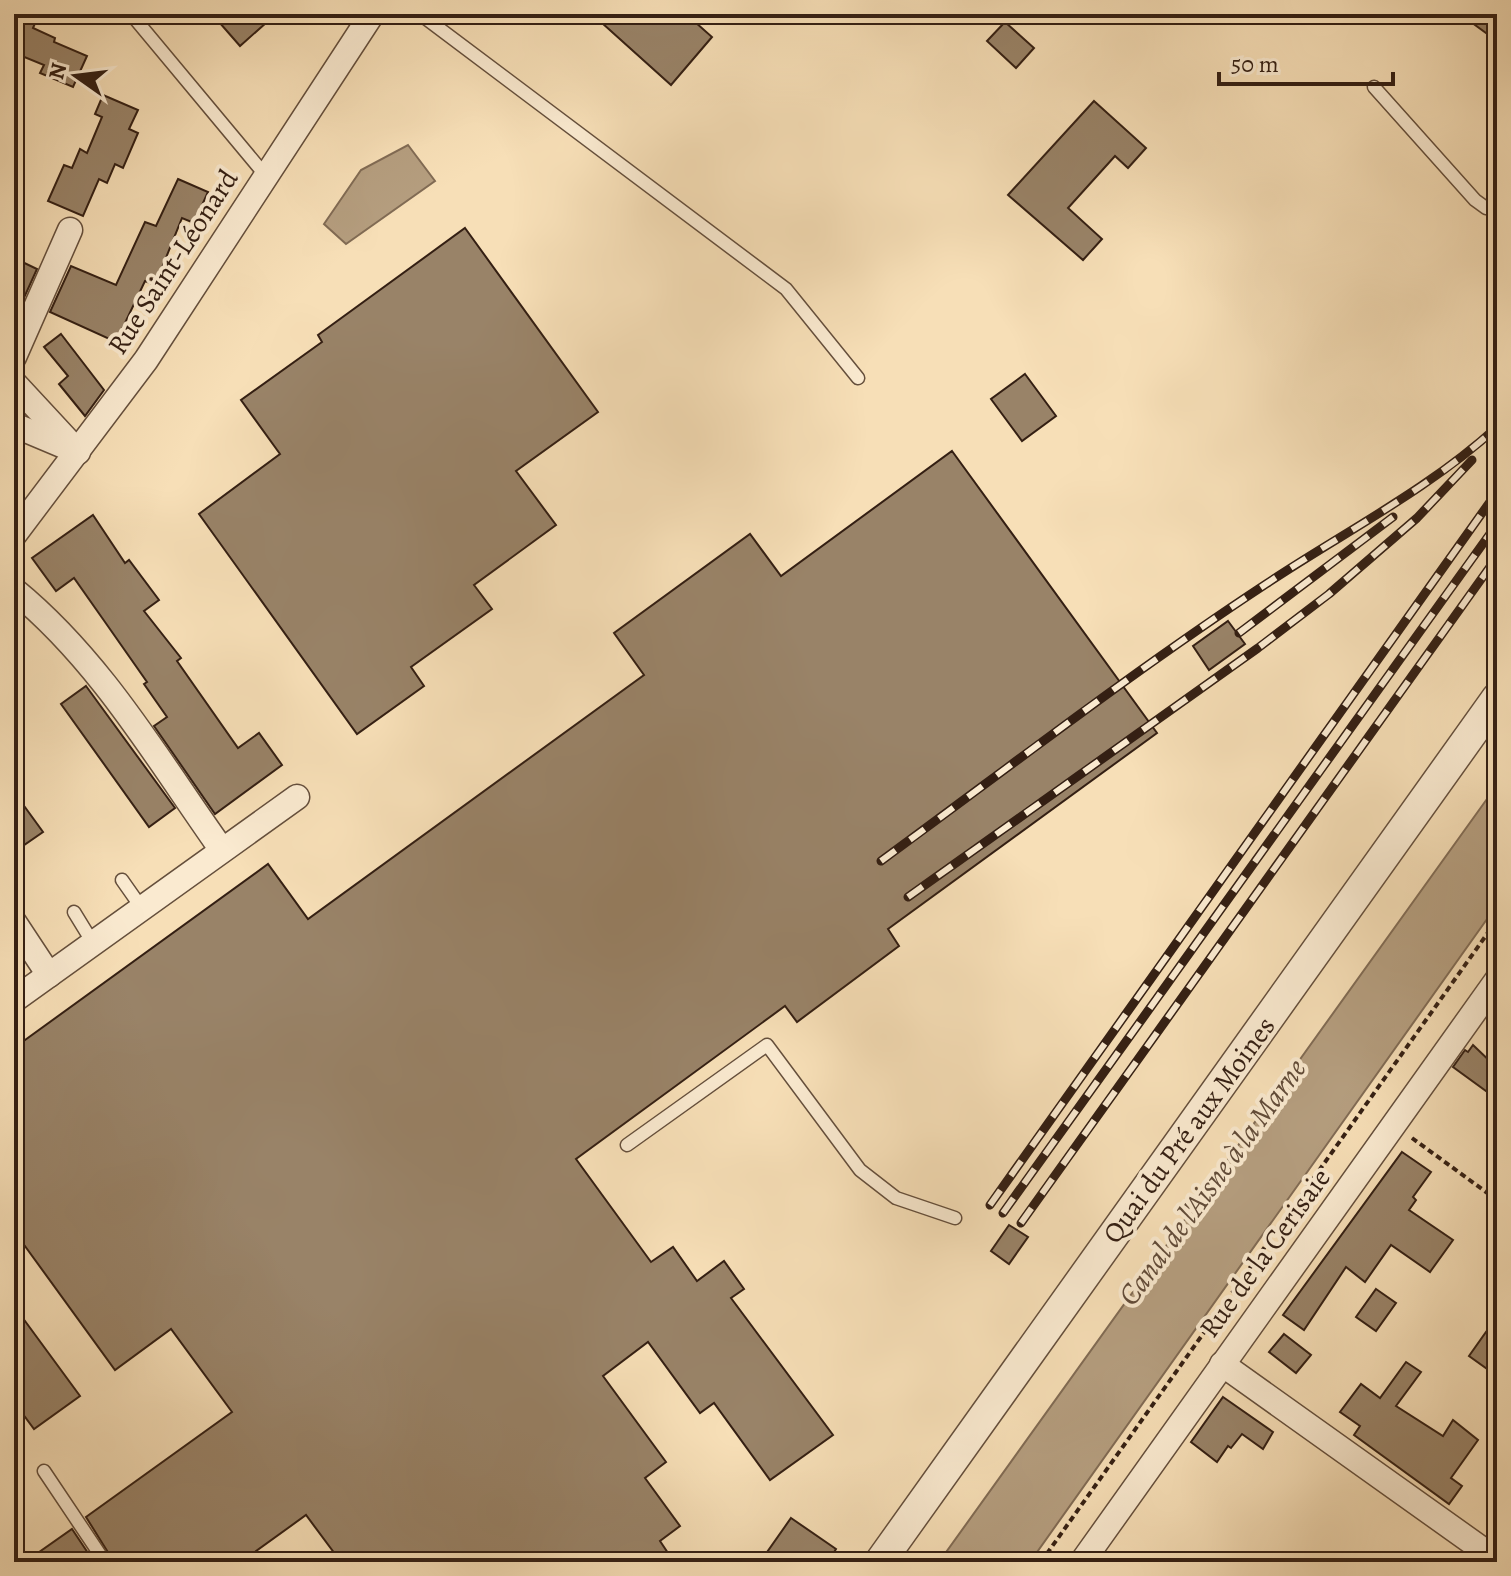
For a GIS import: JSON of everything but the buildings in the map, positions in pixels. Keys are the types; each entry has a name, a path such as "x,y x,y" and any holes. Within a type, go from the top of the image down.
{"street":[{"name":"Rue Saint-Léonard","path":"14,535 146,360 372,14"},
{"path":"14,357 70,230"},
{"path":"14,383 78,452"},
{"path":"14,425 78,452"},
{"path":"14,590 45,615 107,684 222,850"},
{"name":"Quai du Pré aux Moines","path":"880,1562 1497,698"},
{"path":"14,1000 297,797"},
{"path":"14,922 49,975"},
{"name":"Rue de la Cerisaie","path":"1082,1562 1497,980"},
{"path":"1222,1364 1497,1560"}],"lane":[{"path":"131,14 266,176"},
{"path":"420,14 786,289 858,378"},
{"path":"1374,87 1475,200 1486,208 1497,209"},
{"path":"122,880 141,907"},
{"path":"74,912 93,943"},
{"path":"627,1145 767,1045 860,1170 896,1198 955,1218"},
{"path":"44,1471 105,1562"}],"path":[{"path":"1041,1562 1497,920"},
{"path":"1394,1125 1497,1200"}],"water":[{"path":"408,145 435,181 346,244 324,224 361,170"},
{"name":"Canal de l'Aisne à la Marne","path":"1497,785 1497,905 1030,1562 939,1562"}],"railway":[{"path":"881,861 1168,650 1414,491 1497,427"},
{"path":"908,897 1329,594 1417,518 1472,460"},
{"path":"990,1205 1497,492"},
{"path":"1239,633 1393,517"},
{"path":"1003,1213 1497,524"},
{"path":"1021,1223 1497,557"}]}
